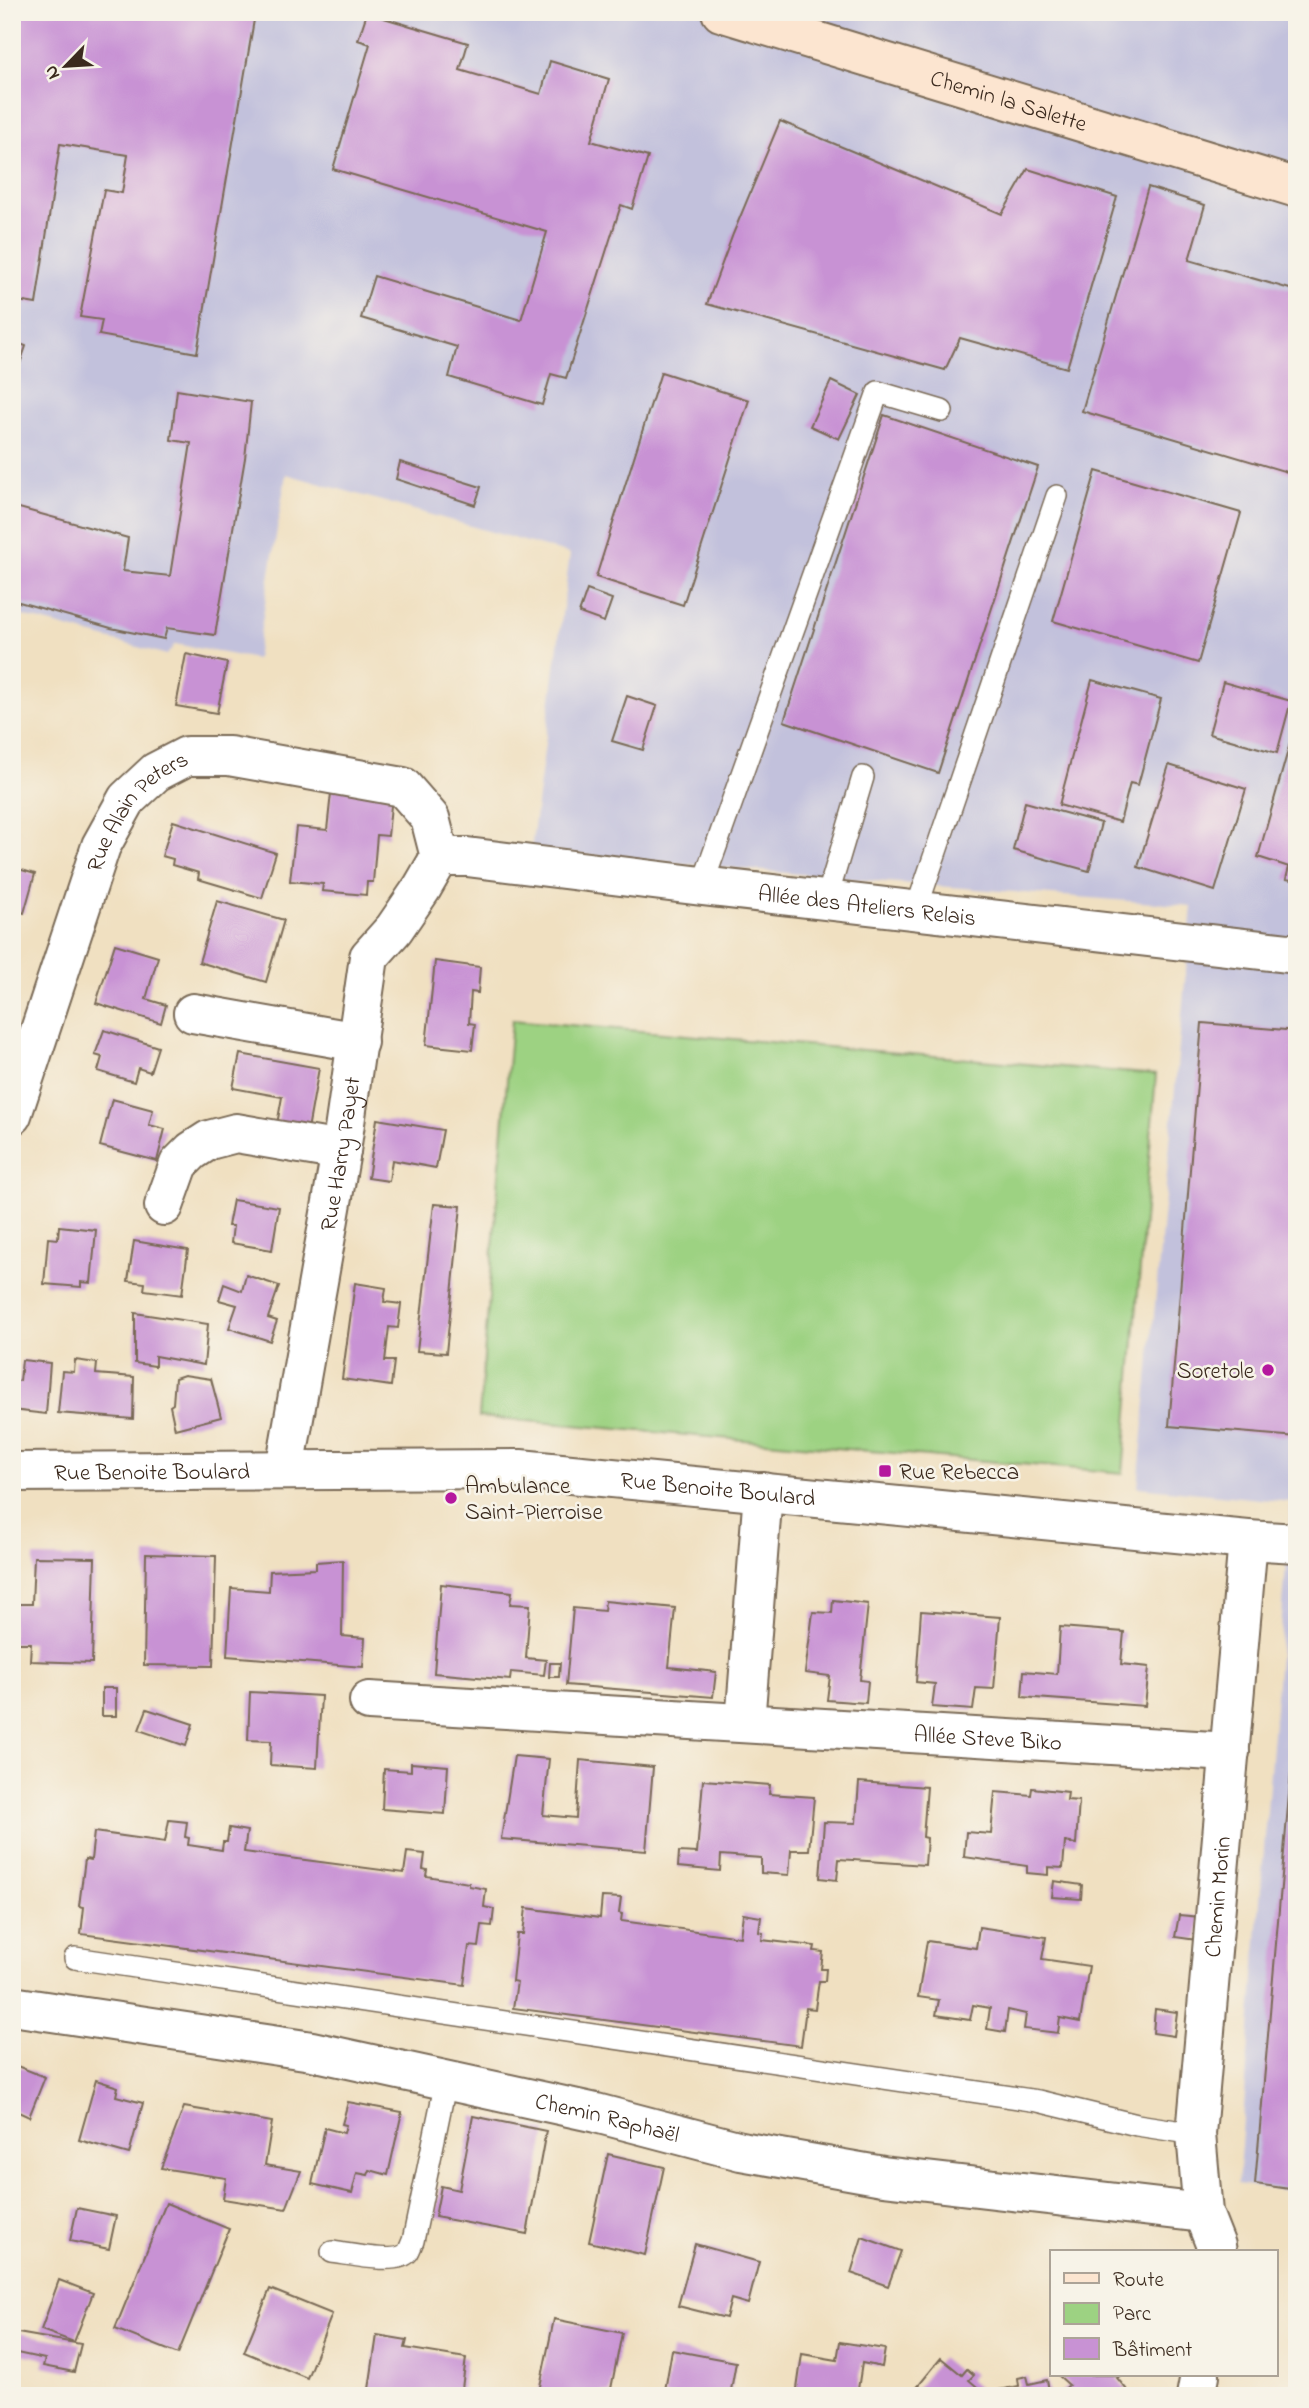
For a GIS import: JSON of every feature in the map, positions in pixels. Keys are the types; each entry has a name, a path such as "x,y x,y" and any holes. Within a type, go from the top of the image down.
{"street":[{"name":"Chemin la Salette","path":"721,12 798,24 1297,188"},
{"name":"Rue Alain Peters","path":"12,1115 100,846 127,799 156,772 187,756 229,756 403,787 430,818 440,856"},
{"name":"Allée des Ateliers Relais","path":"440,856 1297,954"},
{"name":"Rue Harry Payet","path":"285,1469 341,1152 369,957 401,919 440,856"},
{"path":"193,1013 358,1042"},
{"path":"164,1206 179,1164 209,1140 236,1133 341,1152"},
{"name":"Rue Benoite Boulard","path":"12,1472 520,1469 1297,1543"},
{"path":"745,1724 763,1492"},
{"name":"Chemin Morin","path":"1217,2250 1203,2213 1196,2134 1248,1540"},
{"name":"Allée Steve Biko","path":"369,1701 1230,1752"},
{"name":"Chemin Raphaël","path":"12,2006 312,2051 596,2113 741,2151 883,2176 1203,2213"},
{"path":"1196,2396 1200,2376"}],"lane":[{"path":"702,886 878,392 942,411"},
{"path":"916,910 1057,496"},
{"path":"826,901 863,777"},
{"path":"75,1958 1038,2101 1137,2125 1196,2134"},
{"path":"332,2252 389,2259 408,2253 413,2241 446,2081"}],"shaded area":[{"path":"12,12 1297,12 1297,2193 1238,2184 1291,1502 1138,1487 1192,906 531,850 570,554 286,474 256,659 175,644 167,655 12,613"}],"green space":[{"path":"512,1020 1156,1075 1123,1473 479,1417"}],"building":[{"path":"12,12 255,14 197,353 99,335 102,320 80,317 104,190 122,193 128,155 60,144 36,304 12,300"},
{"path":"367,13 468,43 460,70 541,94 550,61 609,79 591,141 648,157 632,209 621,205 566,378 551,374 542,405 449,377 457,347 361,318 374,276 521,320 547,232 333,169 370,44 358,40"},
{"path":"780,121 1002,214 1028,169 1117,197 1067,368 960,338 945,370 707,304"},
{"path":"1148,187 1205,205 1189,260 1297,291 1297,475 1082,411"},
{"path":"12,341 26,346 13,384 12,384"},
{"path":"661,372 749,400 683,605 596,577"},
{"path":"831,381 860,395 839,439 810,426"},
{"path":"177,390 251,402 245,458 215,635 167,628 164,639 111,628 12,600 12,506 128,538 123,571 170,576 191,443 171,440"},
{"path":"884,415 1038,467 938,773 784,721"},
{"path":"400,462 481,487 475,505 396,479"},
{"path":"1096,471 1241,513 1198,663 1053,621"},
{"path":"587,590 612,599 604,622 579,613"},
{"path":"186,654 227,663 217,713 176,706"},
{"path":"1092,680 1161,699 1138,785 1130,783 1120,822 1059,805"},
{"path":"1223,682 1291,701 1277,753 1209,734"},
{"path":"627,696 657,706 643,750 612,741"},
{"path":"1296,722 1297,881 1286,879 1289,867 1258,857"},
{"path":"1169,765 1246,789 1215,891 1138,867"},
{"path":"332,784 392,795 388,836 377,835 373,882 367,882 366,895 322,891 323,884 290,881 296,827 327,830"},
{"path":"1025,802 1101,823 1089,871 1013,850"},
{"path":"173,821 276,853 262,898 198,879 199,873 172,865 173,859 162,856"},
{"path":"12,867 35,874 24,913 12,909"},
{"path":"217,901 284,920 266,982 199,962"},
{"path":"115,944 158,957 146,999 166,1005 161,1023 96,1003"},
{"path":"435,961 480,967 478,993 471,992 469,1023 475,1024 472,1050 426,1045"},
{"path":"1202,1023 1297,1031 1297,1437 1169,1426"},
{"path":"104,1030 158,1047 150,1072 138,1068 134,1082 98,1071 102,1057 95,1055"},
{"path":"240,1054 319,1068 307,1135 276,1130 282,1097 233,1088"},
{"path":"112,1099 153,1110 149,1125 165,1129 157,1161 100,1146"},
{"path":"377,1119 443,1130 436,1168 392,1160 389,1181 368,1178"},
{"path":"233,1200 279,1207 272,1250 231,1243 233,1226 228,1226"},
{"path":"434,1204 461,1206 446,1353 417,1351"},
{"path":"59,1226 96,1230 91,1283 81,1282 81,1287 44,1284 48,1238 58,1239"},
{"path":"134,1241 188,1250 182,1295 144,1290 145,1283 128,1281"},
{"path":"246,1275 279,1286 268,1318 277,1321 270,1341 229,1328 237,1305 219,1300 224,1284 242,1291"},
{"path":"355,1283 386,1288 384,1302 401,1304 398,1328 389,1327 385,1361 394,1361 391,1386 342,1379"},
{"path":"135,1313 208,1324 204,1365 155,1356 155,1366 135,1363"},
{"path":"22,1360 50,1363 46,1414 12,1410 12,1380 20,1381"},
{"path":"75,1360 97,1363 96,1374 134,1377 133,1419 58,1413 62,1371 74,1372"},
{"path":"184,1375 211,1379 221,1417 175,1429 170,1406 173,1404 175,1378"},
{"path":"146,1554 216,1556 213,1666 144,1665"},
{"path":"34,1557 95,1558 92,1663 30,1661 31,1643 12,1643 12,1604 32,1604"},
{"path":"343,1560 342,1636 365,1638 363,1667 227,1656 231,1588 269,1591 270,1571 316,1569 316,1562"},
{"path":"441,1584 512,1592 510,1604 530,1605 526,1658 546,1660 544,1675 511,1672 510,1680 434,1673"},
{"path":"833,1600 868,1604 860,1680 868,1681 866,1703 827,1700 830,1676 805,1673 813,1612 832,1613"},
{"path":"605,1601 675,1608 669,1667 716,1672 713,1697 566,1685 573,1608 604,1611"},
{"path":"921,1611 1000,1617 994,1689 976,1688 973,1710 932,1707 935,1684 916,1682"},
{"path":"1060,1627 1124,1632 1121,1664 1149,1667 1145,1706 1022,1697 1024,1671 1057,1674"},
{"path":"550,1663 560,1663 559,1677 549,1677"},
{"path":"102,1688 116,1688 116,1716 102,1716"},
{"path":"250,1692 321,1696 317,1768 270,1765 271,1741 248,1740"},
{"path":"147,1709 193,1724 186,1746 139,1730"},
{"path":"1297,1726 1297,2190 1255,2184"},
{"path":"514,1756 549,1759 543,1815 576,1818 580,1760 653,1767 646,1851 501,1839"},
{"path":"411,1763 448,1766 445,1814 382,1809 384,1769 411,1771"},
{"path":"703,1780 770,1785 769,1794 814,1797 809,1850 791,1850 789,1875 761,1873 761,1858 721,1855 720,1871 678,1867 679,1852 697,1853"},
{"path":"859,1782 927,1787 923,1837 927,1838 925,1865 839,1859 837,1880 820,1878 824,1822 856,1823"},
{"path":"1032,1788 1068,1792 1067,1800 1079,1801 1076,1844 1065,1842 1063,1868 1048,1867 1048,1875 1027,1873 1027,1866 964,1857 966,1832 991,1834 995,1792 1031,1795"},
{"path":"169,1820 187,1822 185,1837 189,1838 188,1845 222,1850 223,1842 227,1842 229,1828 247,1831 244,1852 404,1873 407,1852 425,1854 423,1869 427,1870 426,1876 469,1883 469,1886 486,1889 484,1907 494,1909 492,1926 482,1925 479,1947 469,1946 464,1985 81,1934 84,1907 79,1906 85,1859 91,1860 94,1832 165,1842"},
{"path":"1054,1881 1082,1885 1081,1899 1052,1897"},
{"path":"602,1897 621,1898 621,1921 740,1937 743,1914 761,1917 759,1932 763,1933 762,1940 815,1946 814,1951 823,1952 821,1969 826,1969 825,1981 819,1981 815,2009 806,2008 801,2046 513,2008 517,1982 512,1981 517,1934 523,1934 526,1908 600,1918"},
{"path":"1179,1915 1200,1917 1197,1940 1175,1937"},
{"path":"979,1927 1046,1937 1042,1959 1089,1966 1080,2022 1060,2018 1058,2033 1024,2029 1026,2014 1008,2010 1005,2032 987,2029 990,2008 973,2005 970,2020 936,2015 939,2000 918,1997 927,1941 976,1948"},
{"path":"1155,2009 1177,2012 1174,2036 1153,2033"},
{"path":"12,2064 45,2077 29,2117 12,2109"},
{"path":"96,2080 118,2087 116,2096 143,2103 129,2154 79,2140"},
{"path":"348,2102 402,2112 388,2175 370,2170 368,2175 357,2173 352,2193 312,2184 325,2128 344,2133 346,2125 342,2124"},
{"path":"184,2107 272,2122 265,2165 301,2171 286,2209 223,2199 226,2178 161,2168"},
{"path":"473,2116 546,2131 527,2234 435,2217 441,2186 459,2190"},
{"path":"608,2154 664,2167 645,2255 589,2242"},
{"path":"166,2203 229,2229 178,2354 115,2329"},
{"path":"77,2208 116,2216 109,2249 70,2241"},
{"path":"862,2237 901,2251 888,2286 851,2273"},
{"path":"695,2244 759,2262 748,2304 731,2299 726,2318 678,2306"},
{"path":"59,2280 93,2293 74,2342 41,2330"},
{"path":"270,2289 332,2314 307,2378 244,2352"},
{"path":"554,2319 622,2333 610,2394 602,2392 601,2396 538,2396"},
{"path":"12,2332 81,2344 74,2372 43,2366 45,2359 12,2352"},
{"path":"377,2335 407,2340 405,2348 466,2358 461,2396 368,2396"},
{"path":"840,2342 885,2349 882,2367 862,2363 857,2396 796,2396 802,2354 837,2360"},
{"path":"672,2350 736,2362 730,2396 664,2396"},
{"path":"941,2358 962,2375 967,2369 974,2375 969,2380 983,2392 979,2396 921,2396 914,2391"},
{"path":"1027,2376 1029,2384 1047,2380 1050,2396 999,2396 998,2390 1019,2386 1018,2378"},
{"path":"1059,2376 1120,2376 1117,2378 1127,2390 1121,2396 1061,2396 1059,2394 1069,2385"}],"place":[{"name":"Soretole","path":"1268,1370"},
{"name":"Rue Rebecca","path":"885,1471"},
{"name":"Ambulance Saint-Pierroise","path":"451,1498"}]}
